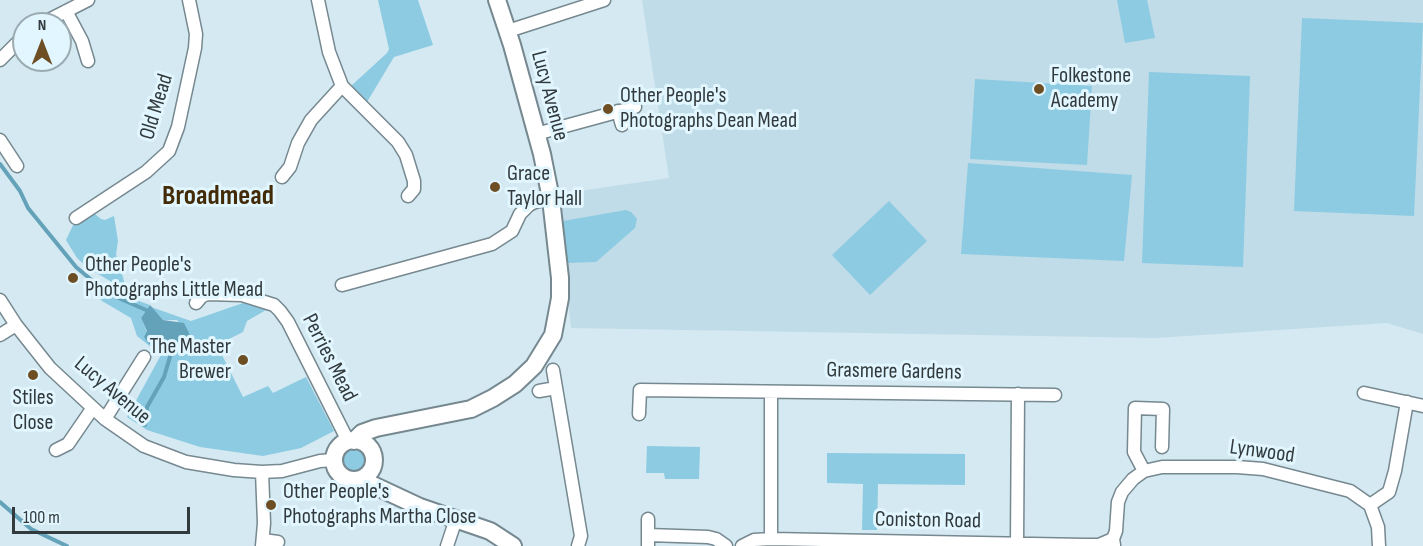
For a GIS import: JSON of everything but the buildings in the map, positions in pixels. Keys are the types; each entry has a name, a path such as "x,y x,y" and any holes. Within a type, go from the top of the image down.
{"street":[{"path":"62,12 88,0"},
{"name":"Old Mead","path":"76,218 103,208 169,151 174,141 195,48 196,34 189,0"},
{"path":"318,0 329,52 342,86 398,142 406,155 414,181 414,189 408,196"},
{"name":"Lucy Avenue","path":"351,441 362,433 389,424 476,407 514,384 534,366 553,334 560,297 559,260 551,199 536,134 508,31 497,0"},
{"path":"508,31 604,0"},
{"path":"66,10 82,41 88,61"},
{"path":"0,60 12,48"},
{"path":"282,177 290,167 298,143 311,120 342,86"},
{"path":"536,134 635,107"},
{"path":"618,111 622,125"},
{"path":"0,140 17,166"},
{"path":"342,285 492,244 512,231 520,213 530,205 551,199"},
{"name":"Perries Mead","path":"196,303 202,296 208,294 242,295 274,305 288,322 351,441"},
{"name":"Lucy Avenue","path":"0,300 16,325 50,368 92,409 129,437 160,453 186,462 262,472 282,471 334,459"},
{"path":"0,335 16,325"},
{"path":"105,419 144,357"},
{"path":"553,370 582,543"},
{"path":"539,391 556,388"},
{"name":"Grasmere Gardens","path":"639,414 640,390 1055,395"},
{"path":"771,392 771,539"},
{"path":"1364,393 1423,406"},
{"path":"1017,543 1018,394"},
{"path":"1379,546 1378,527 1370,505 1389,492 1407,402"},
{"path":"1113,543 1118,502 1122,492 1133,479 1144,471 1134,452 1135,408 1162,409 1162,447"},
{"path":"56,450 68,444 92,409"},
{"path":"378,487 373,458 363,443 351,441 338,448 334,459 335,466 342,476 351,480 360,479 370,472 373,458 382,427"},
{"name":"Lynwood","path":"1144,471 1162,467 1263,469 1350,491 1370,505"},
{"path":"262,472 264,504 262,543 278,542"},
{"path":"360,479 368,485 378,487 420,507 490,531 513,546"},
{"path":"447,546 456,519"},
{"path":"648,519 648,540 708,537 726,546"},
{"name":"Coniston Road","path":"742,546 754,540 771,539 979,544 1099,545 1113,543"}],"shaded area":[{"path":"378,0 418,0 433,45 394,57 367,102 351,86 389,49"},
{"name":"Folkestone Academy","path":"642,0 1423,0 1423,334 1387,323 1155,338 571,328 559,194 669,178"},
{"path":"1117,0 1147,0 1155,38 1125,43"},
{"path":"1302,18 1423,23 1414,216 1294,211"},
{"path":"1149,72 1250,76 1243,267 1142,263"},
{"path":"975,79 1092,86 1087,165 970,159"},
{"path":"968,163 1132,175 1124,261 961,254"},
{"path":"889,201 927,241 870,295 832,255"},
{"path":"626,210 637,219 635,228 596,262 567,263 563,221"},
{"path":"90,214 95,214 105,220 114,216 118,241 116,254 127,291 88,268 77,258 66,240 74,223"},
{"path":"90,277 111,291 150,305 141,318 149,344 160,345 167,350 191,343 177,320 163,320 151,307 191,321 243,303 266,310 247,321 243,332 217,345 243,397 268,386 273,393 306,377 334,431 301,448 263,456 200,447 147,430 127,417 161,355 137,336 131,318 102,301 86,283"},
{"path":"150,305 163,320 184,323 191,342 167,350 160,345 149,344 144,337 147,331 141,318"},
{"path":"647,446 700,447 699,479 665,479 664,473 646,473"},
{"path":"354,448 363,452 367,461 363,470 354,474 345,470 341,461 345,452"},
{"path":"827,453 965,454 965,485 878,484 877,530 862,530 863,484 827,483"}],"waterway":[{"path":"0,164 20,191 28,208 76,267 107,293 146,310"},
{"path":"145,425 147,407 164,377 172,350"},
{"path":"0,502 31,529 67,546"}],"place":[{"name":"Folkestone Academy","path":"1039,89"},
{"name":"Other People's Photographs Dean Mead","path":"608,109"},
{"name":"Grace Taylor Hall","path":"495,187"},
{"name":"Other People's Photographs Little Mead","path":"73,278"},
{"name":"The Master Brewer","path":"243,360"},
{"name":"Stiles Close","path":"33,375"},
{"name":"Other People's Photographs Martha Close","path":"271,505"}],"district":[{"name":"Broadmead","path":"218,197"}]}
